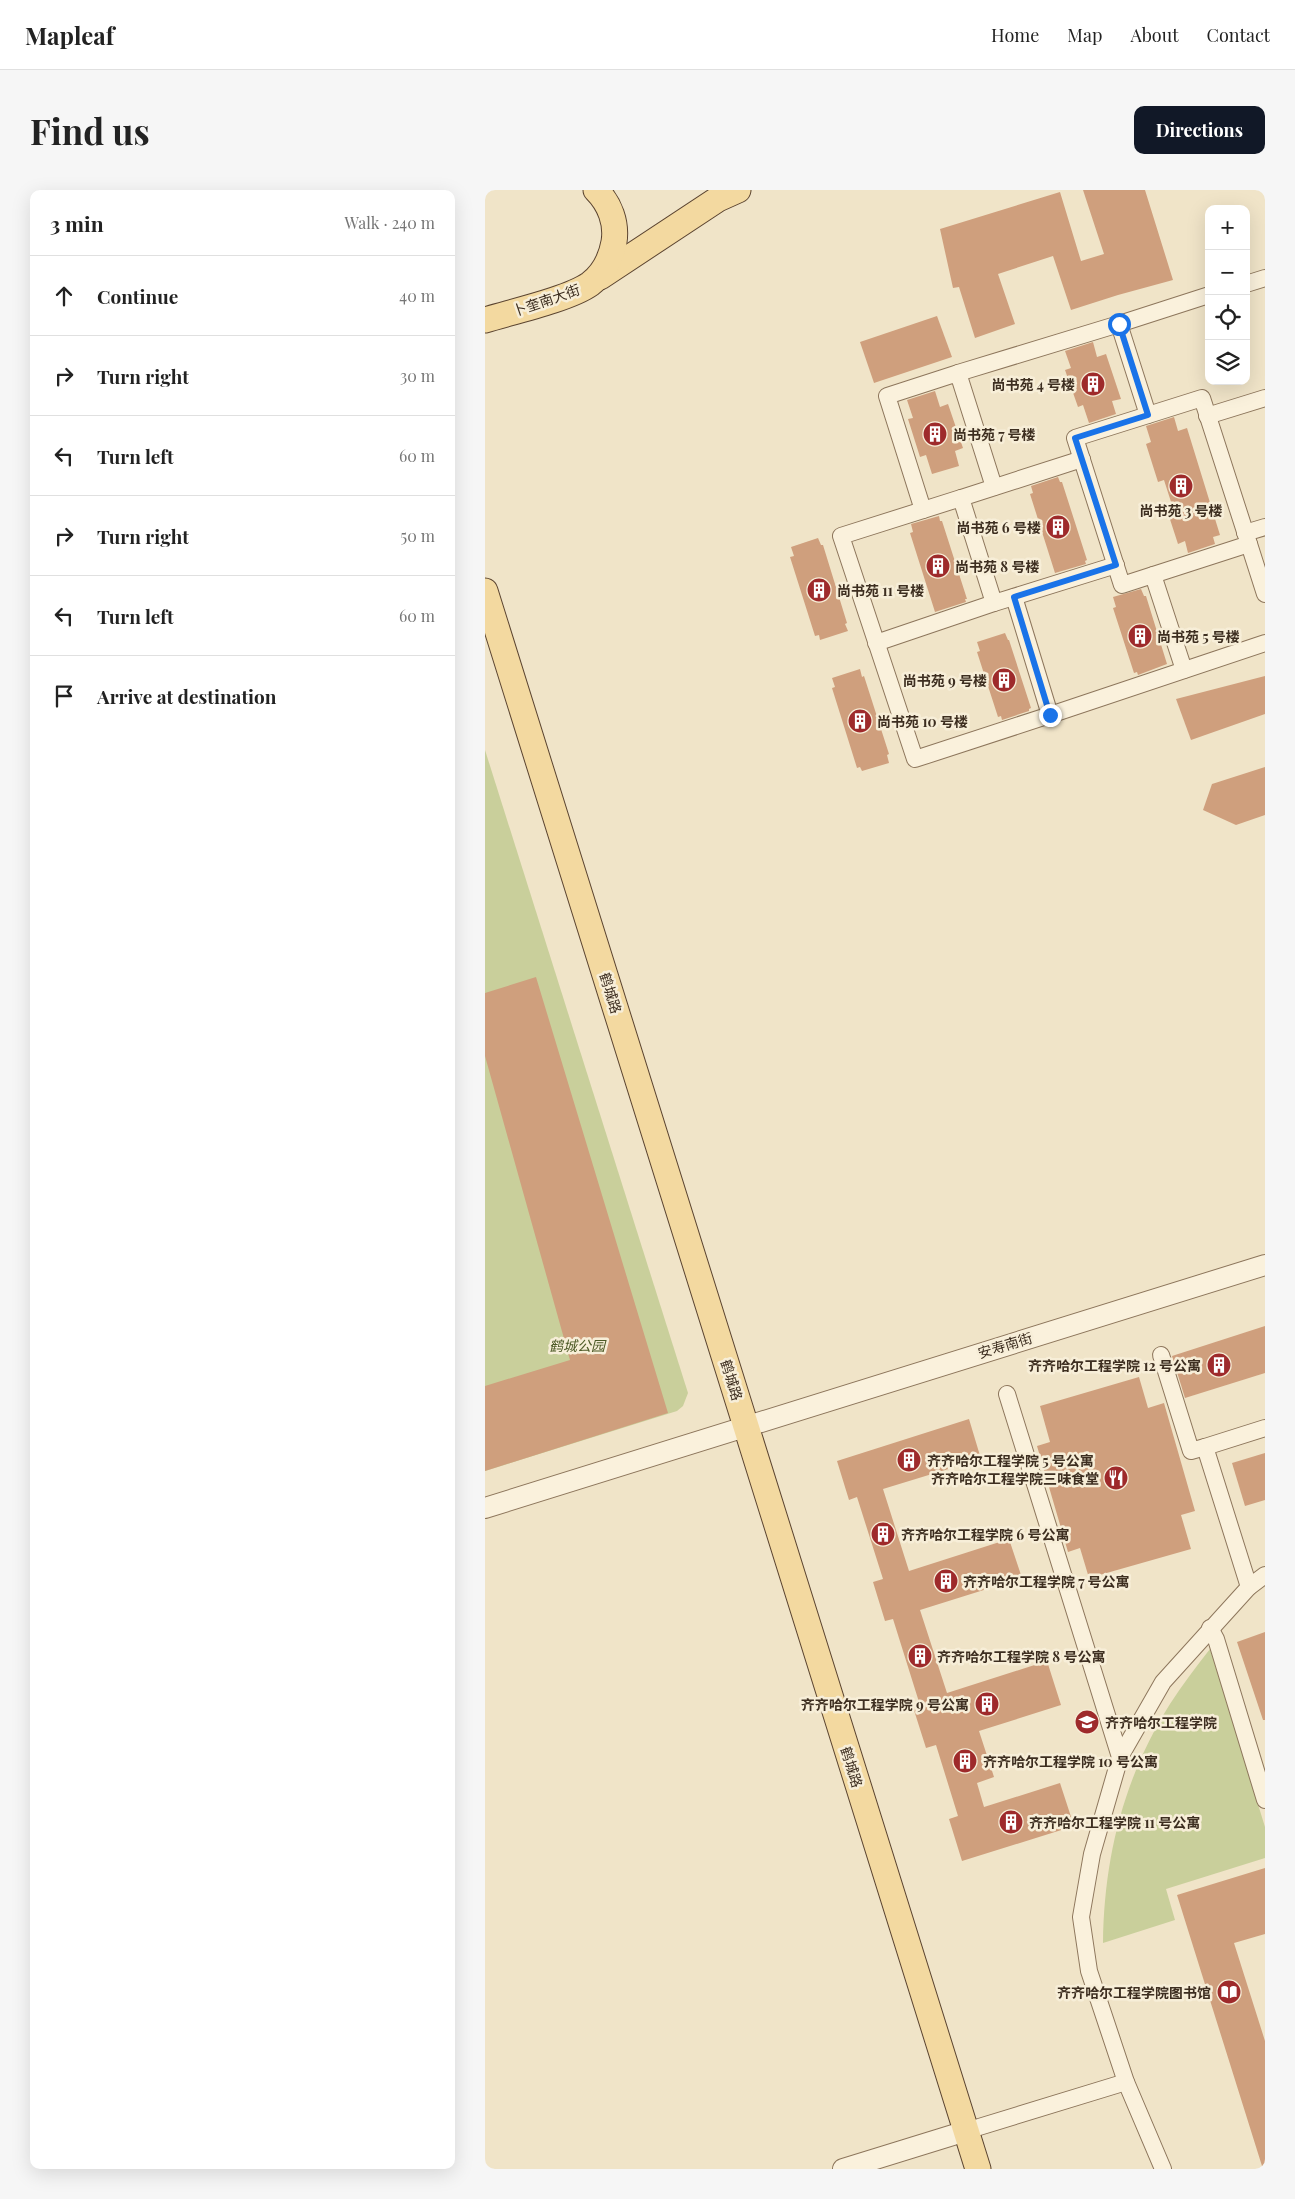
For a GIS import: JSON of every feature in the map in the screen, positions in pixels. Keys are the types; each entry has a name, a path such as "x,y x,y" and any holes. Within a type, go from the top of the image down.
{"main road":[{"name":"卜奎南大街","path":"485,320 572,293 589,284 603,271 612,254 615,235 612,215 604,198 596,190"},
{"path":"589,284 718,199 738,190"},
{"name":"鹤城路","path":"485,591 978,2169"}],"street":[{"path":"1250,283 1265,278"},
{"path":"923,510 887,396 1205,296"},
{"path":"1119,324 1148,415"},
{"path":"958,373 994,487"},
{"path":"1265,527 1247,539 1122,585 1075,438 1202,398 1207,416 1247,539 1265,594"},
{"path":"1207,416 1265,398"},
{"path":"1082,459 841,536 915,759 1265,643"},
{"path":"961,498 994,603"},
{"path":"876,643 994,603 1116,565"},
{"path":"1153,575 1184,670"},
{"path":"1014,597 1050,715"},
{"name":"安寿南街","path":"485,1508 1265,1265"},
{"path":"1161,1355 1191,1452 1265,1428"},
{"path":"1007,1394 1120,1757"},
{"path":"1205,1447 1249,1587"},
{"path":"1163,2169 1126,2082 1089,1971 1081,1917 1092,1854 1120,1757 1163,1682 1249,1587 1265,1575"},
{"path":"1210,1628 1216,1638 1265,1800"},
{"path":"843,2169 1126,2082"}],"green space":[{"name":"鹤城公园","path":"485,750 688,1393 683,1406 677,1411 485,1471"},
{"path":"1210,1649 1265,1827 1265,1858 1166,1889 1175,1920 1103,1943 1107,1880 1120,1819 1129,1789 1140,1760 1170,1704"}],"building":[{"path":"1083,190 1145,190 1173,280 1071,310 1053,256 998,274 1015,324 975,338 959,287 953,288 940,229 1060,192 1081,261 1104,254"},
{"path":"937,316 952,357 874,383 860,342"},
{"name":"尚书苑 4 号楼","path":"1093,342 1097,357 1106,354 1121,399 1112,401 1116,414 1089,423 1083,405 1078,407 1065,370 1071,368 1065,351"},
{"name":"尚书苑 7 号楼","path":"935,391 940,407 948,404 963,448 955,451 959,466 932,474 926,455 920,457 908,419 913,418 907,400"},
{"name":"尚书苑 3 号楼","path":"1174,417 1178,431 1187,428 1220,535 1213,537 1215,544 1188,553 1185,541 1178,544 1166,507 1172,505 1164,480 1158,482 1146,444 1151,442 1146,426"},
{"name":"尚书苑 6 号楼","path":"1058,477 1060,482 1062,482 1087,560 1085,561 1086,564 1055,573 1030,494 1033,493 1031,486"},
{"name":"尚书苑 8 号楼","path":"939,516 967,599 965,599 966,602 935,612 910,533 913,532 911,524"},
{"name":"尚书苑 11 号楼","path":"818,538 821,545 823,545 848,631 820,640 819,635 815,636 790,557 794,556 791,547"},
{"name":"尚书苑 5 号楼","path":"1141,589 1144,596 1146,596 1167,664 1138,675 1137,672 1134,673 1113,608 1116,607 1113,597"},
{"name":"尚书苑 9 号楼","path":"1005,633 1031,708 1029,711 1002,720 1001,716 998,717 977,652 980,651 977,642"},
{"name":"尚书苑 10 号楼","path":"860,669 862,677 864,676 889,754 887,755 889,763 862,771 860,767 857,768 832,688 835,687 832,678"},
{"path":"1265,676 1265,714 1191,740 1176,699"},
{"path":"1265,767 1265,815 1236,825 1203,810 1212,784"},
{"path":"536,977 668,1413 485,1471 485,1386 570,1360 485,1056 485,993"},
{"name":"齐齐哈尔工程学院 12 号公寓","path":"1265,1326 1265,1373 1185,1398 1172,1356"},
{"name":"齐齐哈尔工程学院三味食堂","path":"1139,1377 1148,1408 1164,1403 1195,1511 1181,1515 1191,1549 1089,1578 1080,1548 1068,1552 1037,1446 1050,1442 1040,1406"},
{"path":"969,1419 981,1459 883,1489 909,1571 1009,1539 1022,1578 920,1610 947,1693 1047,1661 1061,1705 979,1731 994,1777 977,1783 984,1807 1060,1783 1074,1826 962,1861 949,1819 958,1816 936,1745 926,1748 912,1704 919,1702 893,1619 885,1621 873,1582 883,1579 857,1497 849,1500 837,1461"},
{"path":"1265,1453 1265,1500 1245,1506 1232,1463"},
{"path":"1265,1632 1265,1720 1263,1720 1237,1642"},
{"name":"齐齐哈尔工程学院图书馆","path":"1265,1868 1265,1934 1234,1943 1265,2041 1265,2166 1262,2166 1177,1895"}],"place":[{"name":"尚书苑 4 号楼","path":"1093,384"},
{"name":"尚书苑 7 号楼","path":"935,434"},
{"name":"尚书苑 3 号楼","path":"1181,486"},
{"name":"尚书苑 6 号楼","path":"1058,527"},
{"name":"尚书苑 8 号楼","path":"938,566"},
{"name":"尚书苑 11 号楼","path":"819,590"},
{"name":"尚书苑 5 号楼","path":"1140,636"},
{"name":"尚书苑 9 号楼","path":"1004,680"},
{"name":"尚书苑 10 号楼","path":"860,721"},
{"name":"齐齐哈尔工程学院 12 号公寓","path":"1219,1365"},
{"name":"齐齐哈尔工程学院 5 号公寓","path":"909,1460"},
{"name":"齐齐哈尔工程学院三味食堂","path":"1116,1478"},
{"name":"齐齐哈尔工程学院 6 号公寓","path":"883,1534"},
{"name":"齐齐哈尔工程学院 7 号公寓","path":"946,1581"},
{"name":"齐齐哈尔工程学院 8 号公寓","path":"920,1656"},
{"name":"齐齐哈尔工程学院 9 号公寓","path":"987,1704"},
{"name":"齐齐哈尔工程学院","path":"1087,1722"},
{"name":"齐齐哈尔工程学院 10 号公寓","path":"965,1761"},
{"name":"齐齐哈尔工程学院 11 号公寓","path":"1011,1822"},
{"name":"齐齐哈尔工程学院图书馆","path":"1229,1992"}],"route":[{"path":"1050,715 1014,597 1116,565 1075,438 1148,415 1119,324"}]}
